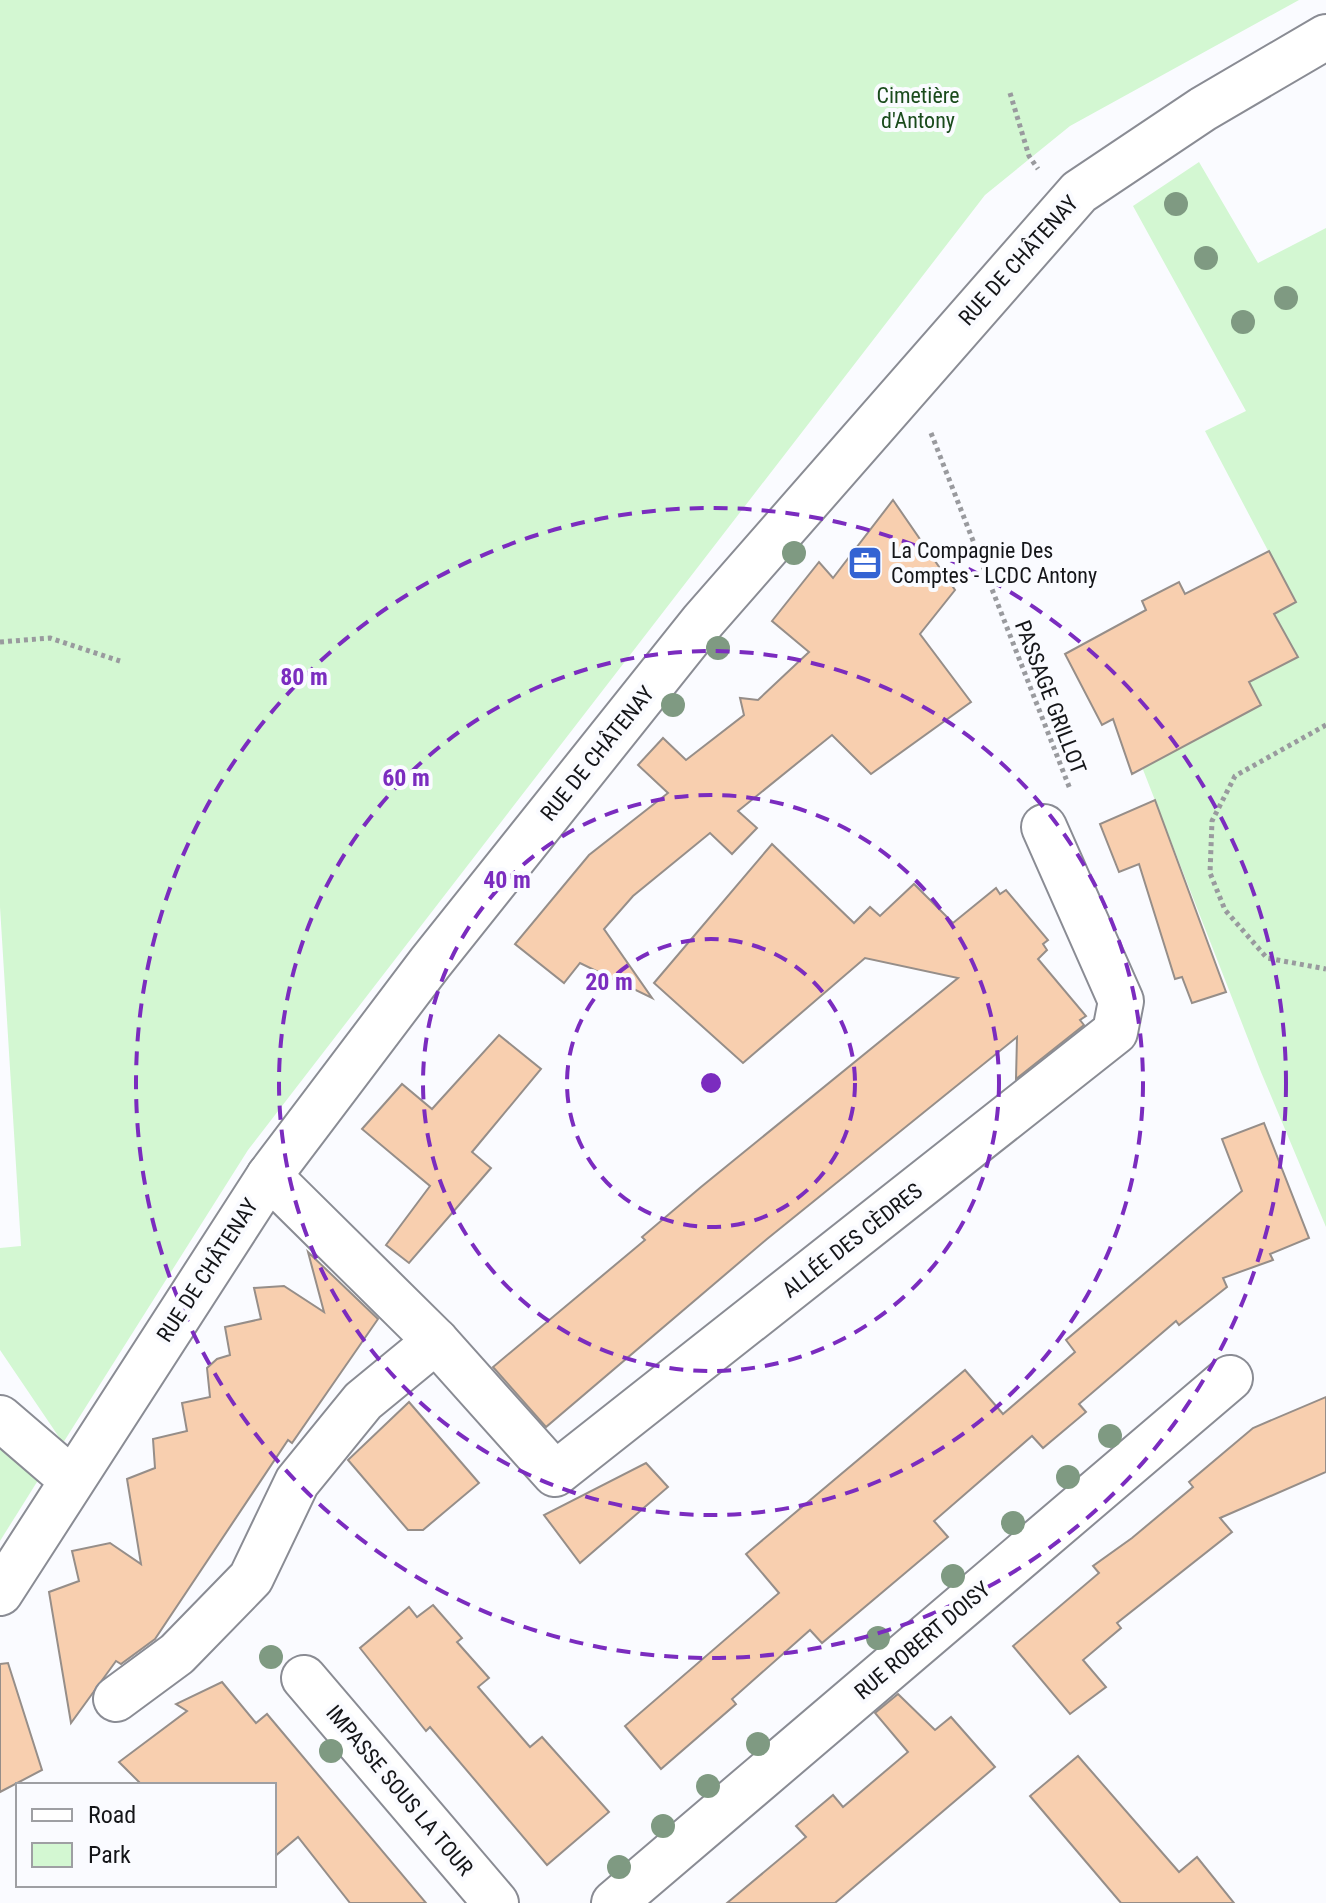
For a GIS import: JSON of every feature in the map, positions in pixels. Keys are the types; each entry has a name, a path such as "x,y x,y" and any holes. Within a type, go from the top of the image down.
{"street":[{"name":"RUE DE CHÂTENAY","path":"0,1593 14,1576 71,1479 269,1176 430,963 703,621 1064,206 1079,192 1203,109 1326,37"},
{"name":"ALLÉE DES CÈDRES","path":"269,1176 436,1341 555,1474 1115,1032 1121,1001 1044,827"},
{"path":"116,1699 177,1654 251,1578 297,1482 363,1401 436,1341"},
{"name":"RUE ROBERT DOISY","path":"614,1903 1230,1378"},
{"path":"0,1418 71,1479"},
{"name":"IMPASSE SOUS LA TOUR","path":"304,1678 496,1903"}],"path":[{"path":"1010,93 1029,156 1064,206"},
{"name":"PASSAGE GRILLOT","path":"910,381 1071,791"},
{"path":"0,642 50,638 120,661"},
{"path":"1326,725 1235,776 1212,821 1210,873 1225,910 1267,958 1326,969"}],"green space":[{"name":"Cimetière d'Antony","path":"0,0 1299,0 1070,126 985,195 248,1150 63,1443 0,1350 0,1248 21,1246 0,907"},
{"path":"1199,162 1258,263 1326,228 1326,1227 1261,1072 1142,767 1260,705 1249,682 1297,657 1274,614 1295,602 1205,431 1246,411 1133,206"},
{"path":"0,1428 47,1466 0,1541"}],"building":[{"path":"893,500 955,590 920,634 971,702 871,774 832,735 738,811 757,828 732,854 710,833 633,896 604,929 652,998 580,963 564,983 515,944 589,855 668,793 638,765 663,738 686,760 744,715 740,698 758,700 809,652 772,621 819,562 833,578"},
{"path":"1269,551 1296,602 1274,614 1298,657 1249,682 1261,705 1132,774 1113,719 1102,725 1065,654 1146,610 1142,601 1179,582 1185,594"},
{"path":"1155,800 1226,992 1192,1003 1182,977 1175,979 1139,864 1119,872 1100,824"},
{"path":"772,844 854,923 870,907 880,916 914,884 953,923 996,888 1000,894 1006,890 1048,940 1043,944 1047,950 1038,959 1086,1016 1080,1020 1084,1025 1016,1079 1017,1037 767,1239 546,1427 493,1367 645,1240 642,1237 701,1187 958,978 865,958 743,1063 654,983"},
{"path":"499,1035 541,1069 472,1152 491,1168 409,1263 386,1245 430,1186 362,1129 402,1084 432,1109"},
{"path":"1264,1123 1309,1238 1270,1254 1273,1260 1223,1278 1227,1287 1179,1325 1176,1321 1079,1404 1086,1412 1043,1448 1032,1436 934,1521 948,1537 822,1643 810,1630 732,1699 736,1704 661,1769 625,1726 779,1593 746,1554 965,1370 1003,1414 1075,1352 1066,1340 1242,1191 1222,1139"},
{"path":"308,1252 378,1319 292,1443 288,1440 155,1639 121,1664 116,1661 71,1723 49,1592 79,1581 72,1551 110,1543 141,1564 127,1479 155,1468 153,1439 187,1431 182,1403 210,1397 207,1368 217,1359 230,1355 225,1327 261,1319 254,1288 284,1286 324,1312"},
{"path":"1326,1397 1326,1472 1220,1518 1232,1532 1117,1623 1121,1628 1083,1660 1106,1687 1070,1714 1013,1646 1099,1573 1093,1566 1193,1487 1189,1482 1253,1428"},
{"path":"409,1402 479,1483 423,1530 408,1530 348,1460"},
{"path":"646,1463 668,1487 580,1563 544,1515"},
{"path":"433,1605 462,1638 457,1642 489,1678 478,1687 530,1747 542,1737 609,1812 547,1865 430,1727 426,1731 360,1648 409,1607 417,1617"},
{"path":"8,1663 42,1770 0,1792 0,1664"},
{"path":"222,1682 256,1723 267,1714 426,1903 350,1903 298,1837 276,1855 276,1783 140,1783 119,1762 187,1711 176,1704"},
{"path":"898,1694 935,1730 951,1717 995,1767 835,1903 727,1903 806,1837 796,1826 833,1795 843,1807 908,1752 875,1713"},
{"path":"1078,1756 1179,1872 1197,1857 1234,1903 1121,1903 1030,1796"}],"place":[{"name":"La Compagnie Des Comptes - LCDC Antony","path":"865,563"}]}
